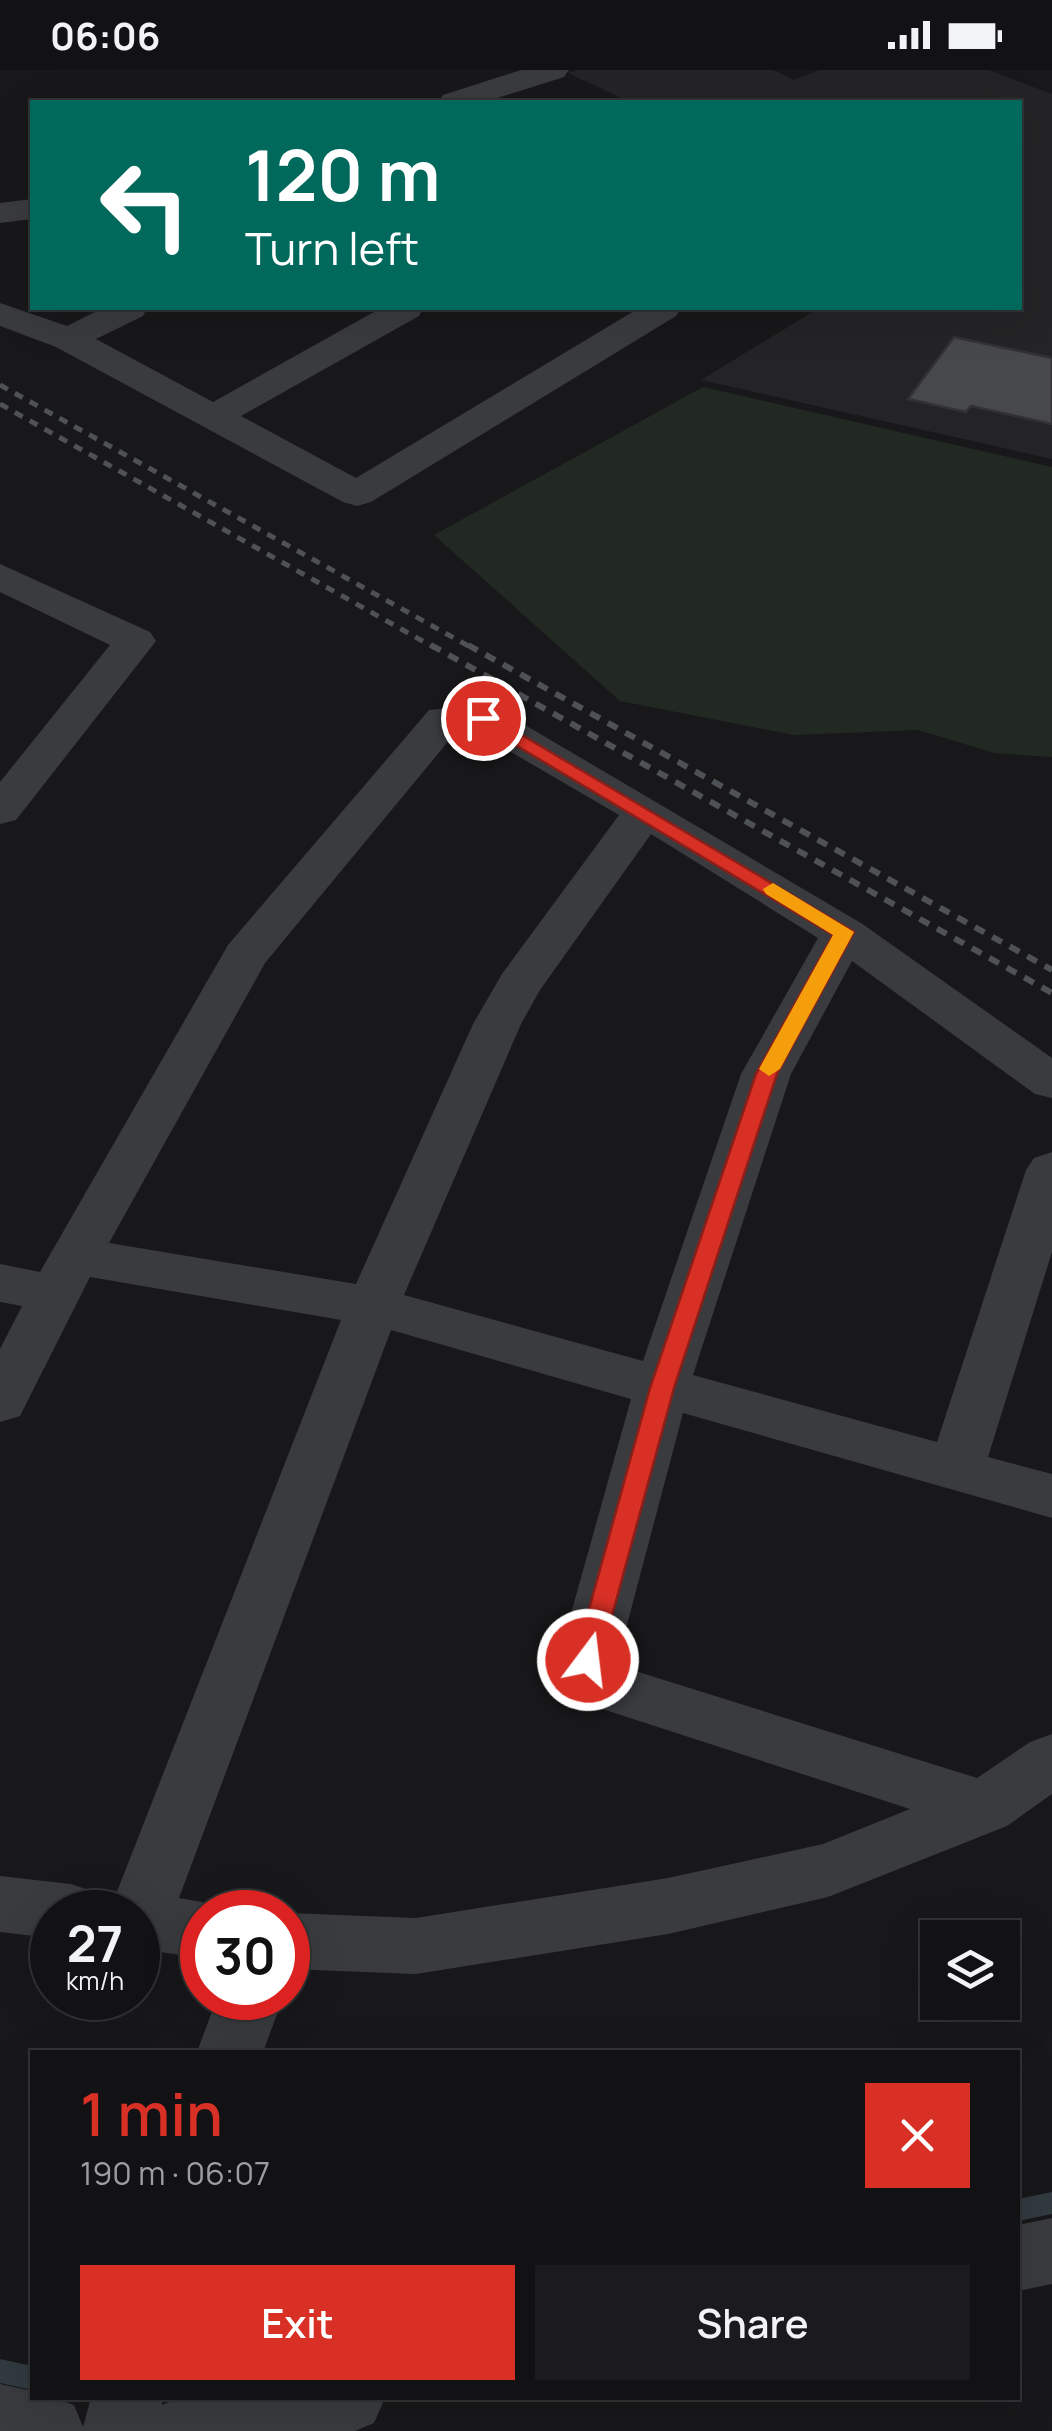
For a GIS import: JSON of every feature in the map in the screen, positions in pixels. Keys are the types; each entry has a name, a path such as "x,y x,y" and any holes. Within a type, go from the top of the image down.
{"street":[{"path":"470,100 503,96 553,70"},
{"path":"0,213 30,208"},
{"path":"69,339 126,310"},
{"path":"213,417 402,310"},
{"path":"0,314 69,339 357,494 660,310"},
{"path":"0,576 134,641 5,796"},
{"path":"0,1401 245,956 444,718 483,718 646,811 844,932 1052,1082"},
{"path":"149,1890 373,1306 504,1011 646,811"},
{"path":"844,932 766,1074 662,1388 588,1660 611,1688 986,1808"},
{"path":"956,1470 1052,1170"},
{"path":"0,1283 66,1275 373,1306 1052,1496"},
{"path":"310,1942 416,1946 668,1906 828,1870 986,1808 1052,1760"},
{"path":"0,1904 30,1907"},
{"path":"231,2050 242,2020"},
{"path":"1020,2258 1052,2251"},
{"path":"119,2431 127,2400"},
{"path":"188,2431 338,2400"},
{"path":"0,2420 48,2431"}],"shaded area":[{"path":"773,70 794,80 819,70 989,70 1052,94 1052,459 701,380 816,310 1022,310 1022,100 626,100 568,73"},
{"path":"703,387 1052,467 1052,757 994,753 918,730 794,735 620,701 434,535"}],"building":[{"path":"954,337 1052,358 1052,424 971,406 966,412 908,399"}],"waterway":[{"path":"1020,2210 1052,2203"},
{"path":"0,2371 30,2378"}],"railway":[{"path":"0,385 472,648"},
{"path":"0,404 435,648"},
{"path":"431,645 1052,993"},
{"path":"468,645 1052,970"}],"slow traffic":[{"path":"769,1069 844,932 773,889"}],"route":[{"path":"483,718 646,811 844,932 766,1074 662,1388 588,1660"}]}
